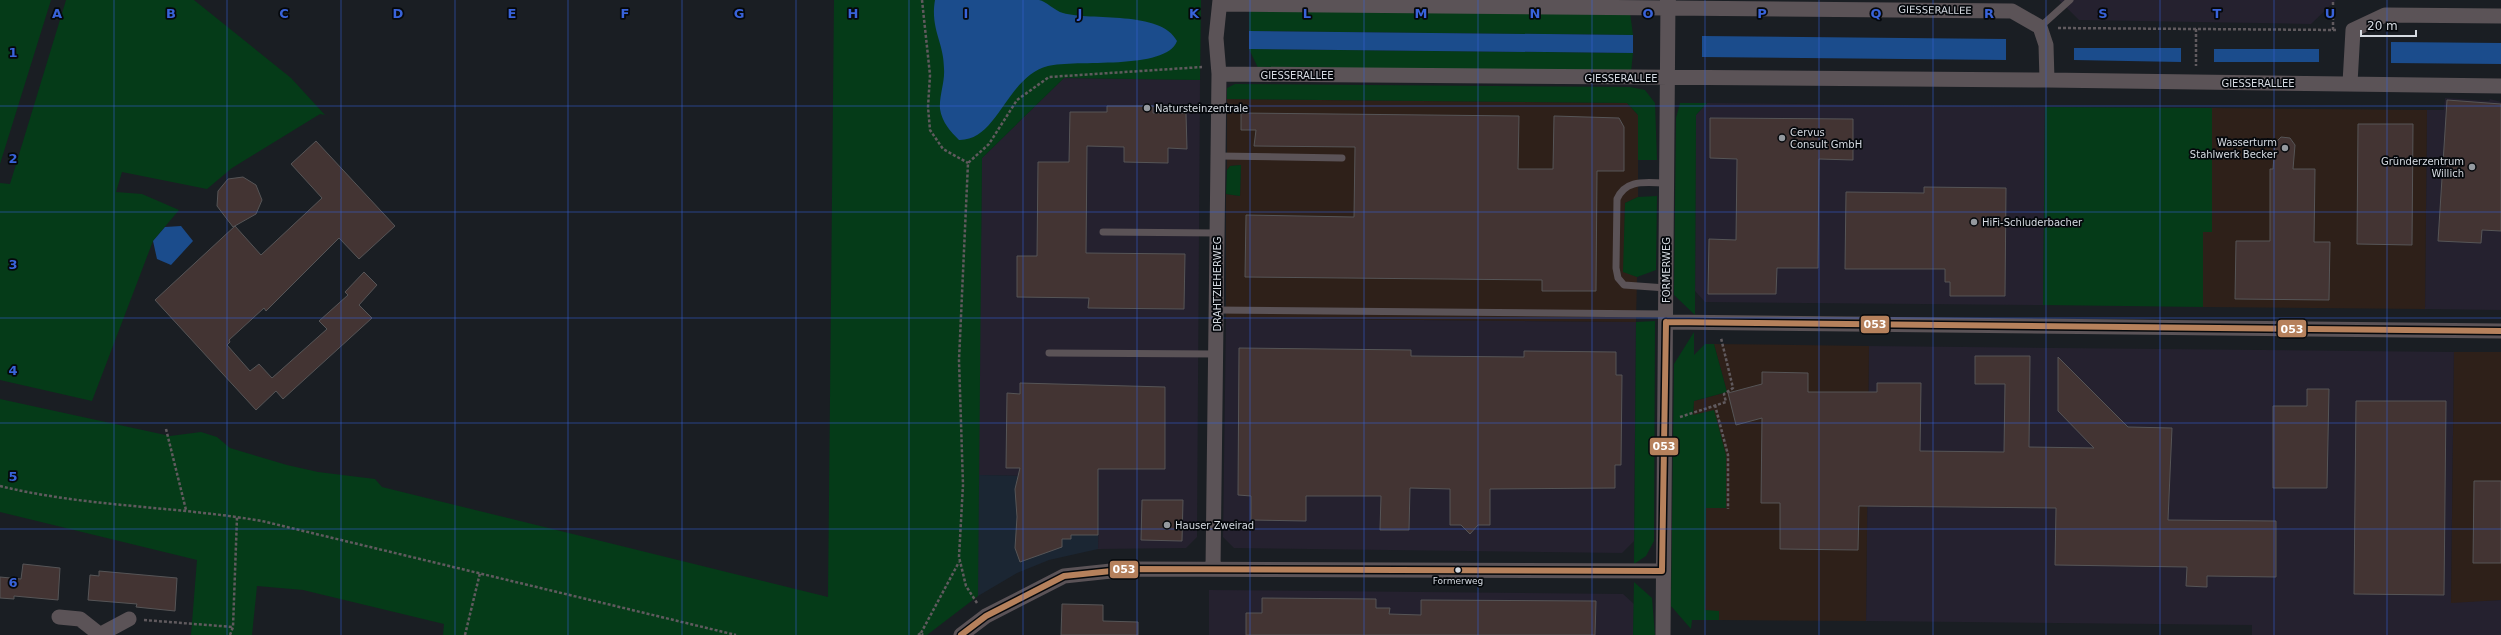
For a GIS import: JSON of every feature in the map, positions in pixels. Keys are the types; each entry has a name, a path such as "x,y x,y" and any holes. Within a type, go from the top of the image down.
{"street":[{"name":"GIESSERALLEE","path":"1220,2 1668,4 2012,11 2040,27"},
{"name":"DRAHTZIEHERWEG","path":"1213,569 1219,74 1216,38 1220,2"},
{"name":"FORMERWEG","path":"1663,635 1662,571 1666,318 1668,4"},
{"path":"2350,83 2353,30 2385,15 2501,16"},
{"path":"2040,27 2046,45 2047,80"},
{"name":"GIESSERALLEE","path":"1219,74 2047,80 2501,86"},
{"path":"1666,318 1717,324 2501,331"},
{"path":"961,635 986,616 1064,576 1130,569 1662,571"},
{"path":"59,617 80,619 99,634 129,619"}],"lane":[{"path":"2040,27 2070,0"},
{"path":"1218,156 1342,158"},
{"path":"1666,183 1634,183 1621,189 1617,199 1616,268 1618,278 1624,285 1666,288"},
{"path":"1103,232 1217,233"},
{"path":"1216,310 1666,318"},
{"path":"1049,353 1216,354"}],"path":[{"path":"922,0 930,75 928,107 930,130 943,149 968,162"},
{"path":"2333,0 2333,30"},
{"path":"2040,27 2196,30 2353,30"},
{"path":"2196,30 2196,63"},
{"path":"918,635 922,634 959,562 963,484 959,360 968,162 989,144 1018,100 1049,76 1204,67 1219,74"},
{"path":"1664,425 1690,412 1726,402 1724,394 1733,388 1717,324"},
{"path":"1715,405 1728,455 1728,509"},
{"path":"166,429 186,510"},
{"path":"0,486 72,498 237,517 480,573 736,635"},
{"path":"230,635 233,627 237,517"},
{"path":"959,557 966,586 986,616"},
{"path":"465,635 480,573"},
{"path":"129,619 233,627"}],"shaded area":[{"path":"2059,0 2336,0 2311,24 2079,20"},
{"path":"1064,78 1200,80 1197,537 1186,548 1098,549 1099,477 978,475 982,158"},
{"path":"2445,98 2489,101 2490,99 2501,102 2501,310 2425,309 2427,110 2444,110"},
{"path":"1227,99 1627,103 1638,115 1638,197 1625,203 1624,271 1637,277 1636,322 1226,318 1226,194 1240,196 1241,165 1230,166 1227,170"},
{"path":"1707,103 2045,107 2043,305 1705,302 1695,291 1696,115"},
{"path":"2212,108 2427,110 2425,309 2203,307 2203,232 2212,232"},
{"path":"1226,318 1636,322 1634,541 1622,553 1234,548 1223,537"},
{"path":"1714,344 1869,346 1866,621 1719,620 1719,611 1705,611 1706,508 1693,416 1694,401 1727,392"},
{"path":"1869,346 2454,352 2451,602 2501,600 2501,635 2252,635 2252,625 1866,621"},
{"path":"2454,352 2501,352 2501,600 2451,603"},
{"path":"978,475 1099,477 1098,549 1049,560 1017,573 978,596"},
{"path":"1209,590 1623,594 1634,604 1633,635 1209,635"}],"green space":[{"path":"0,0 51,0 0,164"},
{"path":"66,0 194,0 291,78 325,115 320,114 232,168 207,189 122,172 116,192 142,194 179,210 153,241 92,401 0,380 0,183 10,184"},
{"path":"834,0 1201,0 1200,80 1064,78 982,158 978,596 927,635 443,635 444,624 303,590 257,586 252,635 191,635 197,560 0,512 0,399 170,436 201,432 217,437 230,448 287,465 318,472 375,479 382,487 828,597"},
{"path":"1249,10 1630,12 1633,35 1249,31"},
{"path":"1249,49 1633,53 1631,72 1259,70"},
{"path":"1235,84 1630,87 1645,90 1655,103 1657,160 1638,160 1638,115 1627,103 1227,99 1227,88"},
{"path":"1680,103 1707,103 1696,115 1695,315 1674,295 1676,118"},
{"path":"2045,107 2212,108 2212,232 2203,232 2203,307 2043,305"},
{"path":"1241,165 1240,196 1226,194 1227,170 1230,166"},
{"path":"1657,196 1656,270 1637,277 1623,272 1625,203 1638,197"},
{"path":"1655,321 1654,541 1646,556 1634,564 1636,322"},
{"path":"1694,332 1694,355 1705,344 1714,344 1727,392 1694,401 1693,415 1714,410 1726,455 1726,508 1706,508 1705,610 1719,611 1719,620 1692,620 1691,629 1671,606 1674,364"},
{"path":"1634,582 1652,598 1655,635 1633,635"}],"water":[{"path":"935,0 1039,0 1063,13 1124,18 1156,25 1169,31 1177,41 1169,50 1156,57 1118,62 1061,64 1048,66 1034,72 1022,82 993,120 983,130 972,138 959,140 947,126 940,109 944,69 942,51 934,19"},
{"path":"1249,31 1633,35 1633,53 1249,49"},
{"path":"1702,36 2006,39 2006,60 1702,57"},
{"path":"2391,42 2501,43 2501,64 2391,63"},
{"path":"2074,48 2181,48 2181,62 2074,60"},
{"path":"2214,49 2319,49 2319,62 2214,62"},
{"path":"181,226 193,241 171,265 157,259 153,241 165,227"}],"building":[{"name":"Gründerzentrum Willich","path":"2447,100 2501,104 2501,231 2482,230 2481,243 2438,241"},
{"path":"1107,106 1153,106 1153,113 1186,113 1187,149 1168,148 1168,163 1124,162 1124,147 1087,146 1086,253 1185,254 1184,309 1088,308 1089,298 1017,297 1017,256 1037,256 1038,162 1069,162 1070,112 1107,112"},
{"path":"1241,113 1519,116 1518,169 1553,169 1554,116 1619,118 1624,127 1624,171 1597,171 1596,291 1542,291 1542,280 1245,277 1246,215 1354,217 1355,147 1254,146 1256,130 1241,130"},
{"path":"1710,118 1853,119 1853,160 1819,159 1818,268 1777,268 1776,294 1708,294 1709,239 1736,240 1737,159 1710,158"},
{"path":"2358,124 2413,124 2412,245 2357,244"},
{"path":"2281,137 2290,138 2295,145 2293,169 2315,169 2314,242 2330,242 2329,300 2235,299 2236,241 2270,241 2270,169 2273,169 2275,143"},
{"path":"316,141 395,226 359,259 339,238 266,311 264,308 229,340 230,342 227,345 250,371 259,364 272,378 327,329 319,321 348,295 345,292 364,272 377,285 359,305 372,318 283,399 276,391 256,410 155,300 235,226 261,255 322,198 291,164"},
{"path":"243,177 256,185 262,200 256,214 233,227 217,206 218,191 228,179"},
{"path":"1924,187 2006,188 2005,296 1950,296 1950,282 1945,282 1945,269 1845,269 1846,192 1924,193"},
{"path":"1239,348 1411,350 1411,356 1524,357 1524,351 1616,352 1616,375 1622,375 1621,465 1615,465 1615,488 1490,489 1490,525 1478,525 1470,534 1461,525 1450,525 1450,489 1410,488 1409,530 1380,530 1381,496 1306,496 1306,521 1251,520 1251,496 1238,495"},
{"path":"1975,356 2030,356 2029,447 2094,448 2058,411 2058,357 2128,427 2172,428 2168,520 2276,521 2276,577 2207,576 2207,587 2186,586 2187,567 2055,565 2056,508 1859,506 1858,550 1780,549 1780,503 1761,503 1762,418 1736,425 1728,393 1762,384 1762,372 1808,373 1808,392 1877,392 1877,383 1921,383 1920,451 2004,452 2005,384 1975,384"},
{"path":"1020,383 1165,387 1165,469 1098,469 1098,535 1071,535 1071,539 1062,539 1062,547 1020,562 1015,548 1017,517 1015,489 1020,468 1006,468 1007,393 1020,394"},
{"path":"2307,389 2329,389 2327,488 2273,488 2273,406 2307,406"},
{"path":"2356,401 2446,401 2444,595 2354,594"},
{"path":"2474,481 2501,481 2501,563 2473,563"},
{"path":"1142,500 1183,500 1182,541 1141,540"},
{"path":"23,564 60,568 58,600 14,596 14,599 0,598 0,577 21,579"},
{"path":"99,571 177,578 175,611 136,607 137,604 88,600 90,575 99,576"},
{"path":"1262,598 1376,599 1376,608 1390,608 1389,614 1421,615 1421,600 1596,601 1595,635 1246,635 1246,613 1262,613"},
{"path":"1062,604 1103,605 1103,621 1138,622 1138,635 1061,635"}],"transit line":[{"name":"053","path":"1666,322 2501,331"},
{"name":"053","path":"1662,571 1666,322"},
{"name":"053","path":"961,635 986,616 1064,576 1130,569 1662,571"}],"place":[{"name":"Natursteinzentrale","path":"1147,108"},
{"name":"Cervus Consult GmbH","path":"1782,138"},
{"name":"Wasserturm Stahlwerk Becker","path":"2285,148"},
{"name":"Gründerzentrum Willich","path":"2472,167"},
{"name":"HiFi-Schluderbacher","path":"1974,222"},
{"name":"Hauser Zweirad","path":"1167,525"},
{"name":"Formerweg","path":"1458,570"}]}
